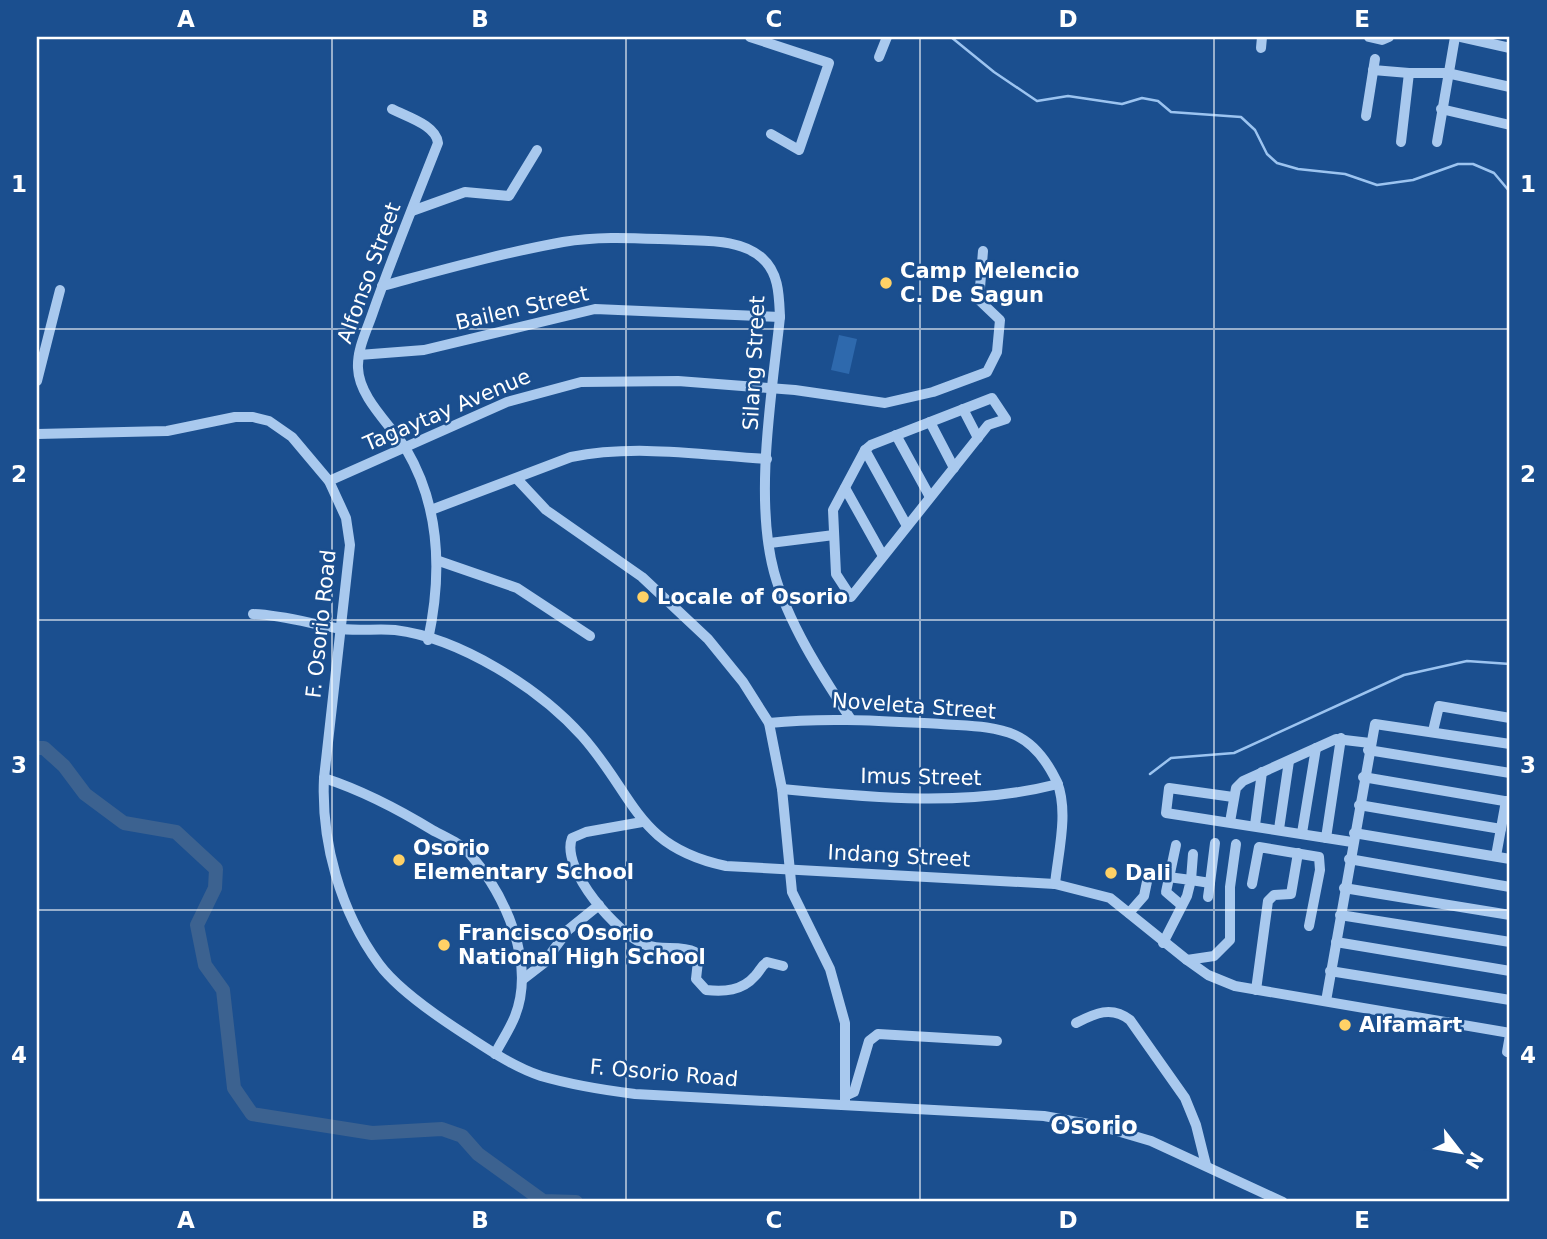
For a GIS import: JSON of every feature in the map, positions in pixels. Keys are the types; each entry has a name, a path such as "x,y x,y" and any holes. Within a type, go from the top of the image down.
{"street":[{"path":"750,37 829,63 799,150 771,134"},
{"path":"878,57 887,37"},
{"path":"1369,37 1382,40 1389,37"},
{"path":"1437,142 1455,37"},
{"path":"1461,37 1491,40 1510,48"},
{"path":"1366,116 1375,59"},
{"path":"1373,70 1447,73 1510,87"},
{"path":"1401,142 1409,73"},
{"name":"Alfonso Street","path":"392,109 430,129 437,136 438,143 382,286 359,355 359,380 406,448 419,472 431,510 439,561 437,596 428,639"},
{"path":"1441,109 1510,125"},
{"path":"412,211 464,192 509,196 537,150"},
{"name":"Silang Street","path":"382,286 565,242 618,237 719,242 744,248 761,257 774,274 780,317 767,459 770,543 782,598 850,718"},
{"name":"Tagaytay Avenue","path":"329,481 507,402 560,385 608,380 773,388 885,403 933,393 986,372 994,363 1000,320 979,300 983,251"},
{"path":"37,381 60,290"},
{"name":"Bailen Street","path":"359,355 425,350 595,309 780,317"},
{"path":"992,398 1006,419 988,425 851,597 836,574 833,510 865,450 930,422 992,398"},
{"path":"963,409 978,438"},
{"name":"F. Osorio Road","path":"37,435 167,431 253,417 270,421 292,437 329,481 346,518 350,545 324,778 322,813 330,860 355,922 380,965 436,1016 495,1054 539,1075 594,1089 654,1096 845,1100 1044,1116 1100,1126 1139,1137 1283,1202"},
{"path":"930,422 954,468"},
{"path":"896,435 930,498"},
{"path":"431,510 571,457 620,450 767,459"},
{"path":"865,450 907,526"},
{"path":"517,478 545,510 642,577 708,639 743,682 769,723 782,789 793,895 830,969 845,1023 845,1100"},
{"path":"845,488 883,556"},
{"path":"770,543 834,535"},
{"path":"439,561 517,589 590,636"},
{"name":"Indang Street","path":"253,614 276,614 339,629 396,630 428,639 482,661 534,692 581,735 622,789 642,822 681,853 703,861 726,866 1055,884 1098,893 1121,904 1163,943 1208,975 1256,990 1510,1034"},
{"path":"1433,731 1439,706 1510,718"},
{"name":"Noveleta Street","path":"769,723 850,718 1003,730 1032,745 1046,762 1058,784 1062,817 1055,884"},
{"path":"1326,1001 1373,727 1378,722 1510,744"},
{"path":"1326,838 1341,738"},
{"path":"1230,822 1233,797 1238,784 1341,738 1369,746 1510,773"},
{"path":"1302,833 1316,748"},
{"path":"1279,829 1289,761"},
{"path":"1255,825 1262,772"},
{"path":"1363,777 1508,801 1496,856"},
{"path":"324,778 375,797 470,854 509,917 521,958 522,980 515,1016 495,1054"},
{"name":"Imus Street","path":"782,789 879,798 982,798 1007,796 1058,784"},
{"path":"1233,797 1169,788 1166,813 1326,838 1353,837 1510,859"},
{"path":"1359,805 1501,829"},
{"path":"642,822 586,831 572,838 569,852 580,878 625,933 647,946 695,952 698,961 696,979 706,990 726,992 739,987 754,978 767,962 783,966"},
{"path":"1208,897 1215,843"},
{"path":"1187,960 1214,956 1230,940 1230,887 1236,844"},
{"path":"1176,845 1166,892 1180,904"},
{"path":"1252,884 1256,848 1319,857 1321,861 1309,926"},
{"path":"1256,990 1268,901 1273,895 1291,894 1298,853"},
{"path":"1163,943 1180,904 1187,896 1193,855"},
{"path":"1349,859 1510,887"},
{"path":"1129,913 1144,896 1149,872"},
{"path":"1168,877 1210,883"},
{"path":"1344,888 1510,915"},
{"path":"522,980 544,963 568,930 600,905"},
{"path":"1340,915 1510,942"},
{"path":"1336,942 1510,971"},
{"path":"1330,971 1510,1000"},
{"path":"1076,1023 1097,1013 1109,1011 1122,1014 1130,1020 1185,1098 1196,1125 1206,1165"},
{"path":"845,1100 854,1092 869,1041 878,1034 997,1041"},
{"path":"1507,1052 1510,1034"}],"shaded area":[{"path":"839,335 857,339 849,374 831,370"}],"waterway":[{"path":"951,37 994,72 1037,101 1068,96 1122,104 1142,98 1158,101 1171,112 1241,117 1255,130 1267,154 1277,163 1298,169 1345,174 1377,185 1413,180 1458,164 1473,164 1494,173 1510,192"},
{"path":"1150,774 1171,758 1234,753 1404,675 1467,661 1510,664"},
{"path":"37,748 44,748 64,766 85,794 124,823 176,832 216,869 215,888 197,925 205,965 223,990 234,1088 252,1114 372,1133 442,1129 462,1136 478,1154 543,1201 576,1202"}],"place":[{"name":"Camp Melencio C. De Sagun","path":"886,283"},
{"name":"Locale of Osorio","path":"643,597"},
{"name":"Osorio Elementary School","path":"399,860"},
{"name":"Dali","path":"1111,873"},
{"name":"Francisco Osorio National High School","path":"444,945"},
{"name":"Alfamart","path":"1345,1025"}],"district":[{"name":"Osorio","path":"1094,1126"}]}
